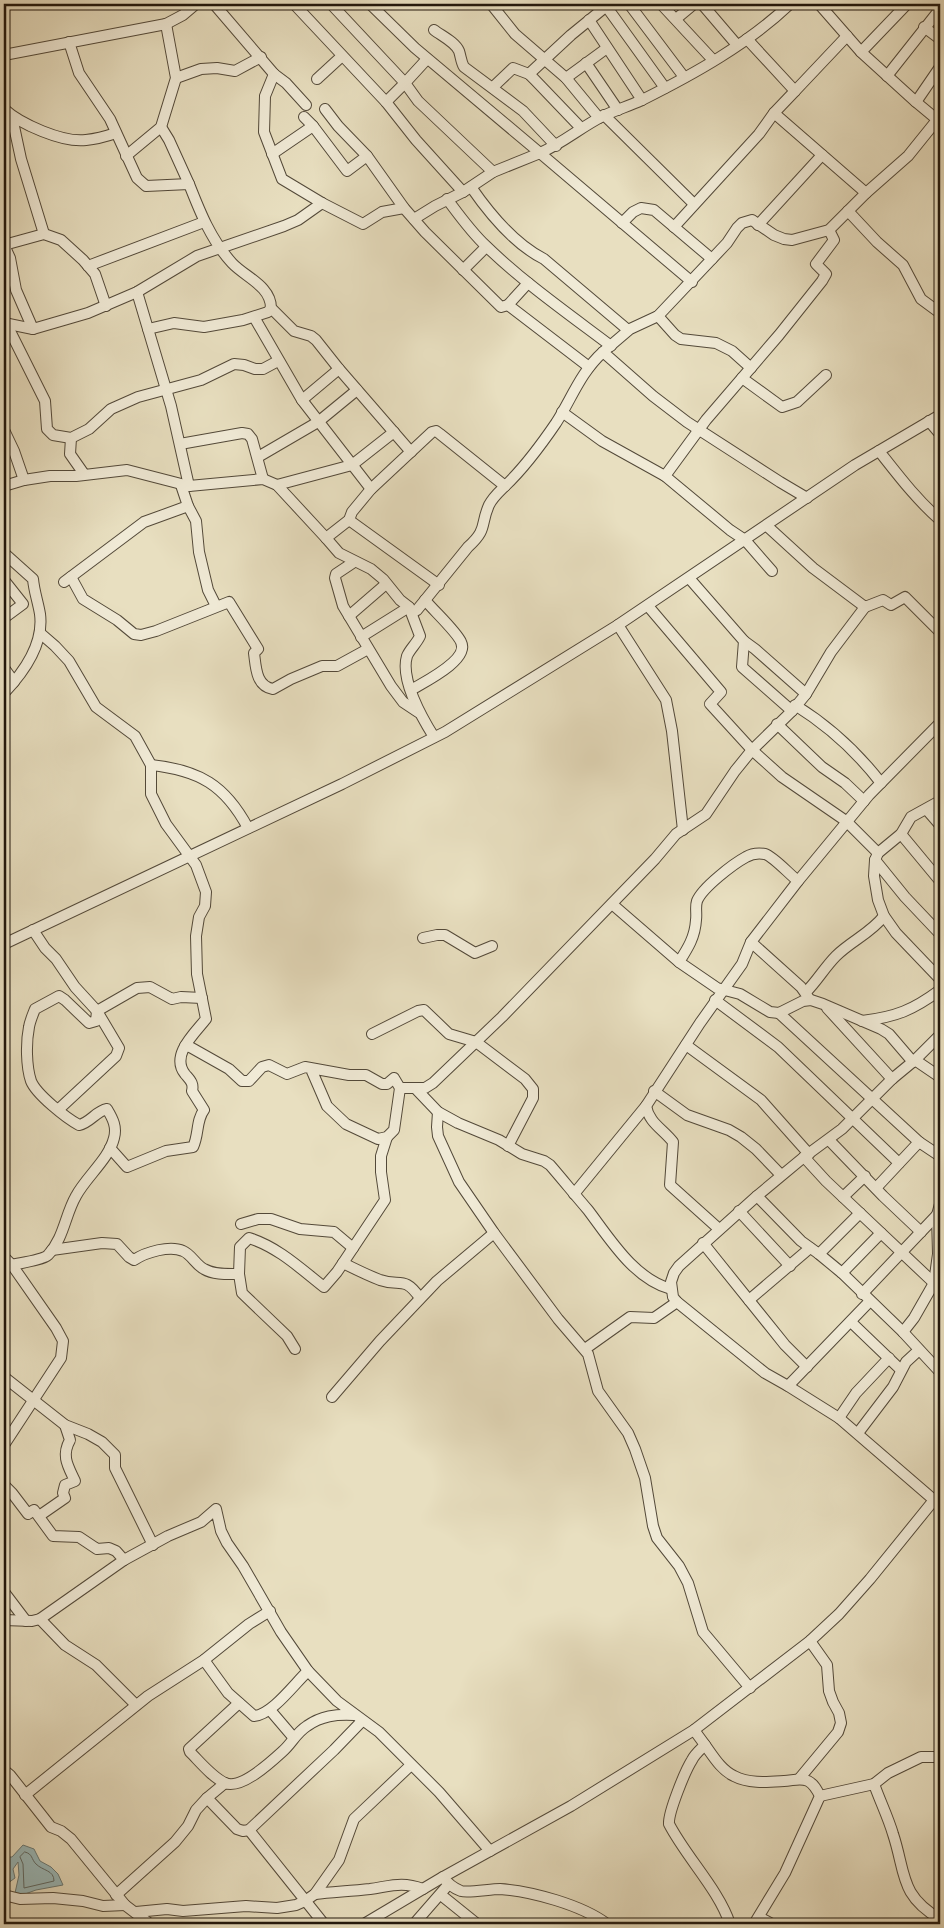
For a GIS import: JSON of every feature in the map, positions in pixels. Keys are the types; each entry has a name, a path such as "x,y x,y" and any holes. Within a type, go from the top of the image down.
{"street":[{"path":"4,54 166,24 183,15 196,4"},
{"path":"214,4 274,74 286,83 306,104"},
{"path":"294,4 386,102 416,140 529,251 544,259 628,330"},
{"path":"331,4 405,82 418,101 494,172"},
{"path":"370,4 427,59 606,207 622,223 692,282"},
{"path":"491,4 516,34 566,78 602,117 694,204"},
{"path":"629,4 684,77"},
{"path":"661,4 713,60"},
{"path":"676,19 694,4"},
{"path":"702,4 737,45"},
{"path":"414,219 494,172 556,146 581,128 665,88 747,39 778,8 790,4"},
{"path":"361,637 410,610 417,610 468,547 482,533 491,502 524,466 557,422 572,392 589,368 628,330 658,316 692,282 742,223 752,220 774,235 792,240 829,230 866,193 908,156 938,121 862,52 819,4"},
{"path":"529,74 604,6 665,88"},
{"path":"862,52 901,6"},
{"path":"887,76 940,9"},
{"path":"589,20 642,100"},
{"path":"126,156 161,127 176,78 166,24"},
{"path":"924,28 940,39"},
{"path":"434,30 453,43 459,52 464,67 523,111 556,146"},
{"path":"674,227 759,134 774,113 847,36"},
{"path":"747,39 795,91"},
{"path":"69,42 79,73 103,108 137,178 146,186 189,184"},
{"path":"566,78 607,48"},
{"path":"317,78 342,56"},
{"path":"176,78 217,68 235,71 261,57"},
{"path":"386,102 427,59"},
{"path":"586,64 618,110"},
{"path":"916,102 940,67"},
{"path":"493,87 513,68 529,74 581,128"},
{"path":"274,74 265,96 263,124 264,132 282,179 322,203 363,224 382,212 404,208"},
{"path":"4,109 12,117 29,127 78,140 116,133"},
{"path":"325,109 367,156 404,208 501,307 508,305 528,282"},
{"path":"774,113 866,193"},
{"path":"12,117 21,158 44,234"},
{"path":"304,117 347,171 367,156"},
{"path":"272,154 313,126"},
{"path":"161,127 189,184 204,222 231,262 241,272 263,287 271,303 271,308 294,331 311,336 316,340 411,452"},
{"path":"758,225 822,155"},
{"path":"447,199 470,230 486,247 607,349 653,396 698,429 807,498"},
{"path":"5,323 33,329 67,320 106,306 137,292 197,256 284,226 298,220 322,203"},
{"path":"622,223 633,212 641,208 654,210 712,259"},
{"path":"848,211 877,242 903,265 921,299 940,313"},
{"path":"88,266 204,222"},
{"path":"664,476 698,429 789,323 826,274 816,264 834,240 829,230"},
{"path":"33,329 16,290 10,258 4,245 44,234 61,240 95,274 106,306"},
{"path":"463,270 486,247"},
{"path":"137,292 166,389 180,444 188,506 196,520 199,552 208,590 216,606"},
{"path":"508,305 589,368"},
{"path":"148,329 174,323 204,327 254,318 268,312 271,308"},
{"path":"658,316 675,335 681,338 716,343 732,351 751,368"},
{"path":"254,318 302,400 371,489"},
{"path":"5,323 45,401 47,430 53,435 71,438 90,429 111,409 138,397 201,380 234,364 255,369 263,368 278,361"},
{"path":"302,400 339,369"},
{"path":"742,378 782,407 797,402 826,375"},
{"path":"258,457 318,422 357,390"},
{"path":"562,412 602,441 664,476 745,540 772,571"},
{"path":"4,944 342,784 434,737 498,701 648,606 879,451 940,415"},
{"path":"929,421 940,434"},
{"path":"4,430 24,480"},
{"path":"326,538 349,520 352,512 371,489 432,432 436,431 505,486"},
{"path":"277,485 352,465 394,432"},
{"path":"180,444 242,433 248,434 252,439 263,478"},
{"path":"71,438 70,454 84,474"},
{"path":"879,451 905,485 940,520"},
{"path":"4,486 24,480 50,476 76,476 127,470 185,486 263,478 277,485 339,553 371,569 410,610 420,636 407,658 407,671 418,712 434,737"},
{"path":"188,506 144,522 67,580 83,599 117,620 134,634 141,635 156,631 229,602 258,649 254,653 256,667 260,682 266,688 273,689 322,666 336,666 368,649"},
{"path":"349,520 438,585"},
{"path":"767,526 807,563 865,608"},
{"path":"4,553 34,579 34,591 40,614 40,633 27,667 4,693"},
{"path":"354,562 336,574 334,578 344,606 368,649 402,702 418,712"},
{"path":"689,578 744,642 755,649 806,694"},
{"path":"4,580 23,604 4,618"},
{"path":"349,616 386,584"},
{"path":"400,1088 417,1090 433,1083 612,904 676,834 706,814 735,771 752,750 806,694 831,652 865,608 883,600 892,605 905,598 940,632"},
{"path":"411,690 456,661 462,653 461,642 425,600"},
{"path":"648,606 721,692 710,704 752,750 782,777 846,821 877,856 905,897 940,934"},
{"path":"618,625 666,700 672,731 682,830"},
{"path":"40,633 68,661 96,707 135,736 151,765 151,794 166,824 191,855 206,892 206,906 198,916 196,936 197,974 206,1019 185,1046 180,1057 181,1067 190,1078 193,1086 192,1091 204,1110 200,1116 197,1138 193,1146 166,1151 127,1167 110,1148"},
{"path":"744,642 742,666 794,708 815,717 870,768 881,783"},
{"path":"4,668 14,682"},
{"path":"574,1194 646,1106 742,964 751,942 798,881 846,821 940,723"},
{"path":"777,724 822,766 845,783 864,801"},
{"path":"151,765 175,769 206,779 231,801 248,828"},
{"path":"940,801 912,817 901,834 877,856 874,882 884,916 901,940 940,979"},
{"path":"927,810 940,825"},
{"path":"901,834 940,881"},
{"path":"678,962 691,944 696,926 697,900 719,877 746,856 758,853 768,856 798,881"},
{"path":"612,904 678,962 723,990 740,994 770,1012 779,1013 803,1001 836,956 872,930 884,916"},
{"path":"33,930 45,948 56,959 74,988 97,1011 109,1034 116,1042 119,1052 59,1109"},
{"path":"423,938 437,935 445,936 475,953 492,946"},
{"path":"751,942 808,996 889,1034 914,1061 940,1077"},
{"path":"97,1011 138,988 150,986 172,999 181,997 202,998"},
{"path":"861,1021 891,1017 918,1004 940,990"},
{"path":"12,1265 46,1257 52,1250 65,1227 76,1196 110,1148 116,1126 107,1109 101,1110 86,1124 79,1125 49,1103 31,1082 29,1026 35,1009 58,996 65,1000 89,1023 96,1020 97,1011"},
{"path":"716,1000 778,1047 899,1163"},
{"path":"823,1004 892,1079"},
{"path":"372,1034 418,1011 424,1010 449,1034 476,1042 525,1079 533,1089 533,1098 508,1146"},
{"path":"779,1013 919,1142 940,1156"},
{"path":"364,1924 423,1889 446,1881 490,1851 580,1801 694,1730 810,1641 870,1579 937,1498 839,1418 765,1373 677,1302 673,1297 671,1289 674,1273 703,1243 781,1175 829,1140 940,1035"},
{"path":"686,1045 761,1100 843,1197 934,1284"},
{"path":"185,1046 229,1069 242,1081 250,1081 262,1067 269,1065 286,1074 305,1067 366,1076 382,1084 387,1084 394,1078 400,1088 394,1130 386,1137 378,1139 346,1124 333,1113 322,1099 311,1069"},
{"path":"417,1090 438,1112 522,1154 547,1163 621,1253 644,1275 661,1286 671,1289"},
{"path":"654,1092 687,1115 729,1130 740,1137 756,1149 781,1175"},
{"path":"646,1106 648,1114 654,1123 673,1142 670,1185 719,1229"},
{"path":"438,1112 438,1136 459,1182 494,1233 558,1318 585,1349 591,1361 598,1392 628,1433 635,1449 645,1478 653,1526 657,1538 679,1566 688,1583 703,1632 750,1688"},
{"path":"295,1349 287,1336 242,1293 239,1274 240,1247 249,1238 261,1242 276,1250 324,1287 354,1248 385,1200 381,1156 386,1137"},
{"path":"829,1140 921,1232"},
{"path":"876,1188 919,1142"},
{"path":"843,1197 865,1176"},
{"path":"757,1196 801,1241 842,1273 903,1332 940,1372"},
{"path":"903,1332 914,1318 934,1284 939,1255 937,1215 940,1204"},
{"path":"740,1212 790,1266"},
{"path":"749,1300 790,1266 815,1251 860,1214"},
{"path":"862,1294 937,1215"},
{"path":"241,1224 258,1219 270,1219 300,1229 334,1232 354,1248"},
{"path":"332,1397 420,1298 461,1259 494,1233"},
{"path":"842,1273 881,1233"},
{"path":"52,1250 102,1243 117,1244 134,1260 160,1249 184,1251 204,1269 215,1273 239,1274"},
{"path":"703,1243 785,1345 807,1367"},
{"path":"4,1257 12,1265 63,1341 61,1358 34,1402 4,1445"},
{"path":"343,1262 383,1281 399,1281 413,1288 420,1298"},
{"path":"788,1386 870,1301"},
{"path":"585,1349 630,1317 654,1318 677,1302"},
{"path":"851,1322 901,1370"},
{"path":"858,1433 893,1387 906,1362 919,1350"},
{"path":"839,1418 856,1393 889,1358"},
{"path":"4,1377 65,1425 102,1442 115,1455 115,1468 152,1544"},
{"path":"38,1516 66,1498 63,1493 65,1485 75,1482 64,1457 65,1448 70,1440 65,1425"},
{"path":"4,1485 28,1514 34,1510 45,1528 53,1536 79,1537 97,1549 109,1548 116,1551 124,1560"},
{"path":"4,1620 26,1621 40,1619 124,1560 168,1536 201,1522 216,1509 221,1532 281,1632 308,1671 337,1701 379,1732 439,1792 490,1851"},
{"path":"4,1592 26,1621"},
{"path":"26,1794 136,1705 204,1660 249,1624 270,1611"},
{"path":"40,1619 65,1645 96,1665 136,1705"},
{"path":"799,1779 838,1732 841,1723 839,1713 829,1691 827,1666 810,1641"},
{"path":"204,1660 228,1693 254,1716 259,1716 270,1710 308,1671"},
{"path":"239,1703 189,1749 201,1763 225,1783 232,1784 242,1782 284,1750 306,1726 333,1715 358,1718"},
{"path":"270,1710 294,1737"},
{"path":"207,1798 237,1829 249,1830 334,1750 358,1718"},
{"path":"694,1730 723,1768 733,1776 744,1780 785,1781 799,1779 807,1781 815,1787 820,1796"},
{"path":"705,1745 690,1762 668,1817 674,1832 716,1896 730,1924"},
{"path":"820,1796 874,1784 888,1773 921,1757 940,1757"},
{"path":"136,1912 167,1909 183,1911 246,1906 277,1908 296,1905 305,1901 315,1894 339,1860 354,1819 412,1765"},
{"path":"4,1770 26,1794 51,1827 62,1831 75,1843 124,1905 150,1924"},
{"path":"116,1895 175,1842 188,1826 196,1810 225,1783"},
{"path":"874,1784 894,1834 905,1884 919,1904 940,1919"},
{"path":"772,1924 757,1920 793,1856 820,1796"},
{"path":"249,1830 324,1924"},
{"path":"414,1924 441,1895 446,1881"},
{"path":"446,1881 463,1891 499,1889 528,1894 577,1907 607,1924"},
{"path":"315,1894 371,1889 397,1884 411,1884 423,1889"},
{"path":"4,1895 20,1899 53,1898 83,1901 103,1906 124,1905"},
{"path":"441,1895 477,1924"}],"water":[{"path":"23,1845 34,1849 40,1861 51,1867 58,1874 63,1885 25,1894 15,1893 19,1875 18,1862 13,1869 15,1878 4,1886 4,1857 12,1857"}]}
